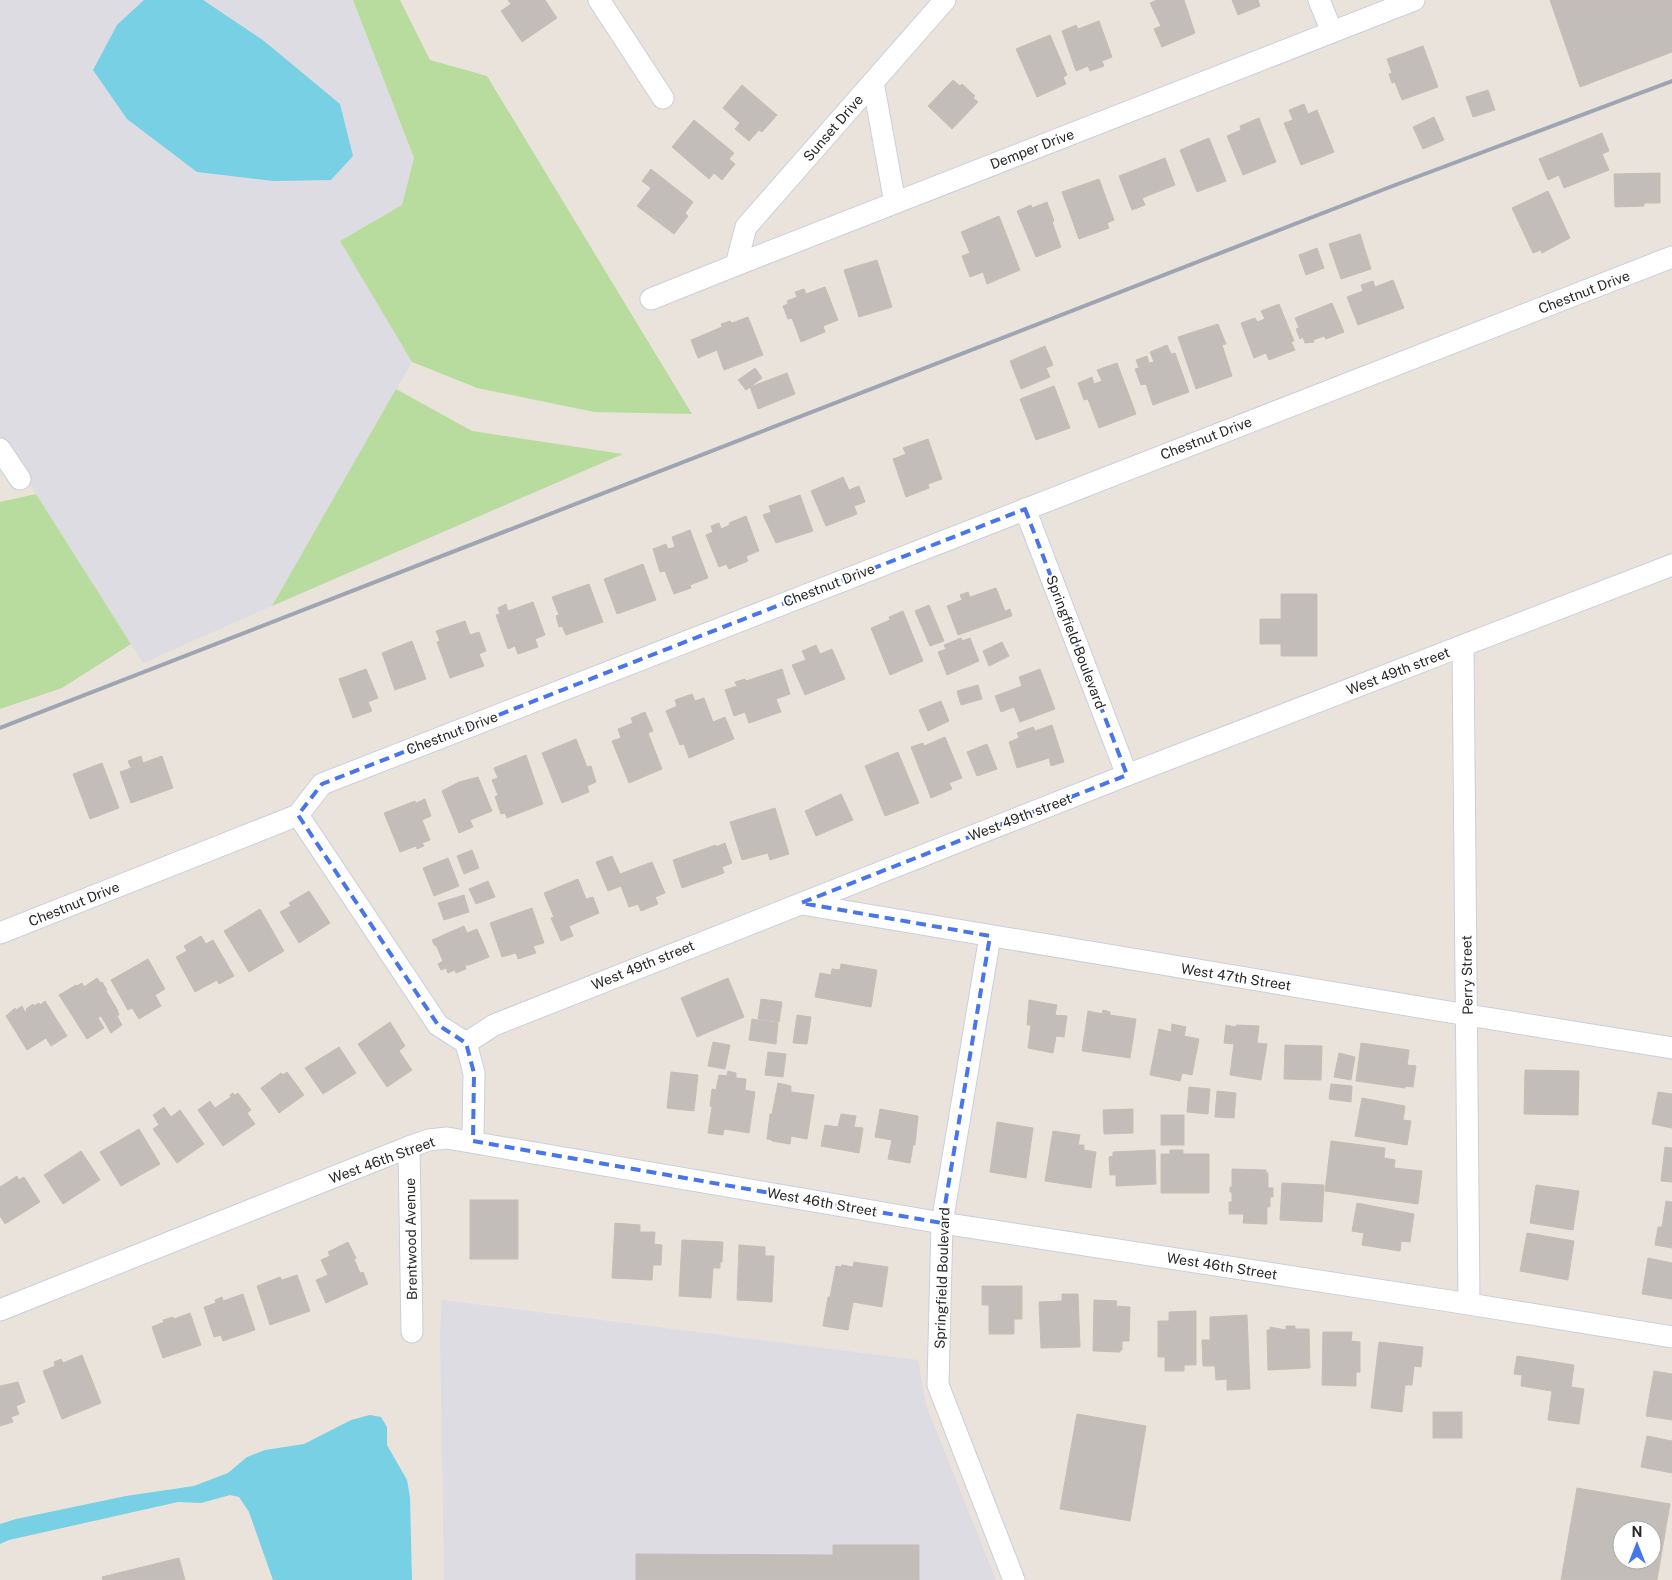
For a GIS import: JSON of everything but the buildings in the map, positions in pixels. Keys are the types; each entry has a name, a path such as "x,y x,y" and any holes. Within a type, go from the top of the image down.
{"street":[{"path":"599,0 663,98"},
{"name":"Sunset Drive","path":"736,264 746,227 945,0"},
{"path":"1319,0 1332,32"},
{"name":"Demper Drive","path":"651,300 736,264 1414,0"},
{"path":"873,82 895,203"},
{"name":"Chestnut Drive","path":"0,933 298,815 322,784 1672,257"},
{"path":"0,449 20,479"},
{"name":"Springfield Boulevard","path":"1025,509 1127,775"},
{"name":"West 49th street","path":"466,1043 494,1025 800,903 1672,565"},
{"name":"Perry Street","path":"1463,646 1469,1304"},
{"path":"298,815 438,1026 466,1043 474,1073 473,1141"},
{"name":"West 47th Street","path":"800,903 1672,1048"},
{"name":"Springfield Boulevard","path":"990,936 942,1223 938,1384 1014,1580"},
{"name":"West 46th Street","path":"0,1310 409,1147 428,1140 447,1138 942,1223 1672,1337"},
{"name":"Brentwood Avenue","path":"409,1147 412,1332"}],"highlighted area":[{"path":"1025,509 1127,775 801,903 990,936 942,1223 473,1141 474,1073 466,1043 438,1025 298,815 322,784"}],"shaded area":[{"path":"0,0 353,0 414,158 402,205 340,241 412,362 272,606 143,663 0,437"},
{"path":"442,1300 918,1360 926,1405 996,1580 444,1580 440,1335"}],"green space":[{"path":"353,0 400,0 430,60 487,76 692,414 594,412 477,388 412,362 340,241 402,205 414,158"},
{"path":"396,389 472,431 623,454 272,606"},
{"path":"36,494 131,644 62,688 0,709 0,502"}],"water":[{"path":"144,0 203,0 264,41 340,104 353,156 331,180 274,181 197,172 127,119 93,70 117,25"},
{"path":"370,1415 381,1417 387,1427 387,1445 407,1480 410,1497 412,1580 273,1580 249,1512 239,1497 230,1495 201,1503 178,1502 9,1540 0,1544 0,1524 126,1496 194,1486 228,1473 247,1457 265,1450 304,1444 351,1420"}],"railway":[{"path":"0,728 1390,187 1672,81"}]}
